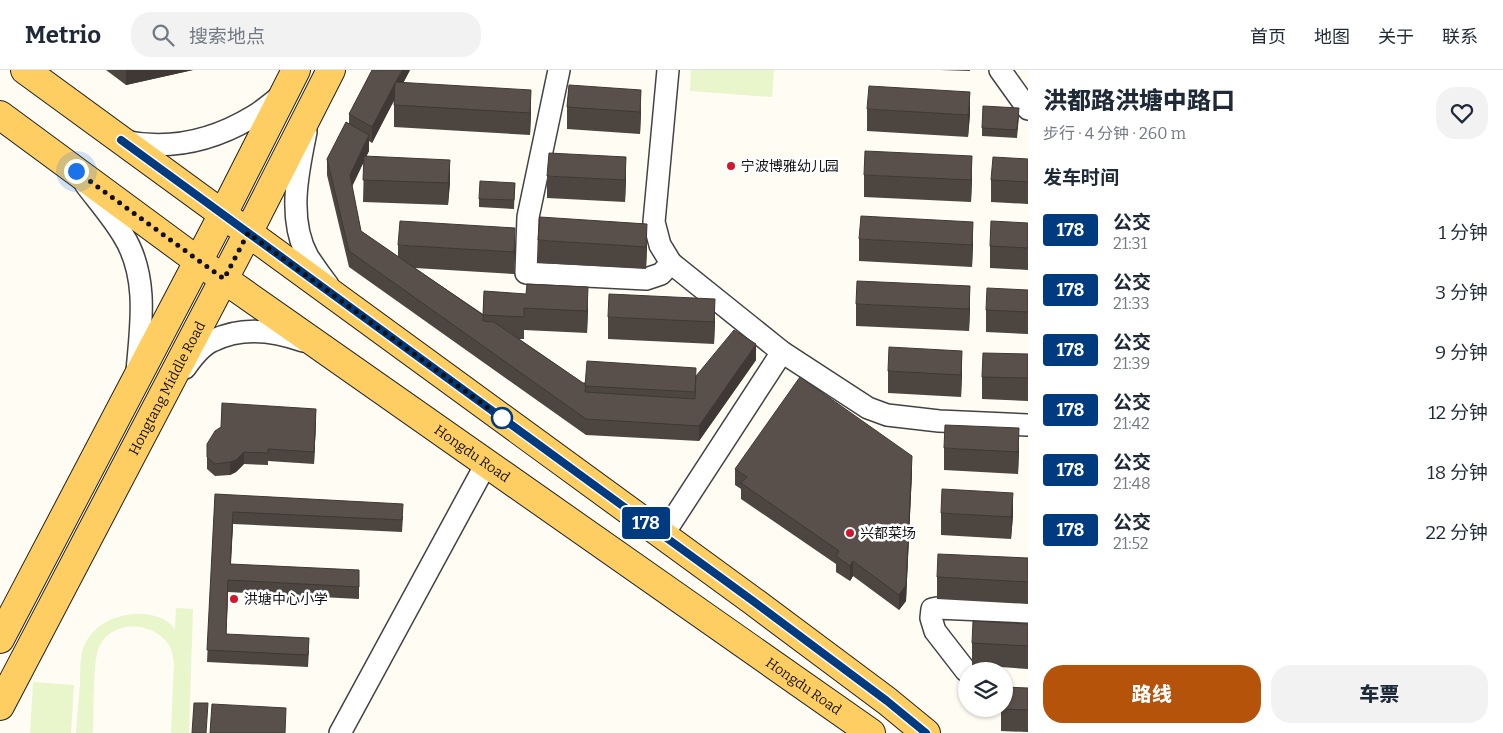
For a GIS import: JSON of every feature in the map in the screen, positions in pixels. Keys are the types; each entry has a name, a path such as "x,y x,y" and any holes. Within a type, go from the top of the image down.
{"main road":[{"path":"25,70 663,535 871,689 926,733"},
{"name":"Hongtang Middle Road","path":"0,706 248,233 331,70"},
{"path":"0,639 223,214 290,82"},
{"name":"Hongdu Road","path":"0,115 198,261 871,733"}],"street":[{"path":"559,70 528,217 526,273 646,279 661,274 671,263"},
{"path":"668,70 654,222 660,245 671,263 782,352 868,408 887,415 938,421 1028,425"},
{"path":"1000,70 1028,109"},
{"path":"121,140 139,144 168,146 196,141 219,133 254,116 290,82"},
{"path":"310,112 298,176 296,207 299,230 307,256 337,298"},
{"path":"76,171 124,236 137,266 142,296 136,379"},
{"path":"165,391 195,354 211,341 234,334 252,330 271,331 320,347"},
{"path":"663,535 782,352"},
{"path":"340,733 486,464"},
{"path":"959,662 935,631 930,618 932,609 1028,612"}],"green space":[{"path":"691,70 774,70 772,97 690,91"},
{"path":"176,608 193,609 189,733 171,733 174,663 169,645 154,632 134,627 115,631 106,637 100,645 97,652 95,674 93,733 76,733 81,656 90,636 102,625 117,617 134,614 157,617 167,621 175,629"},
{"path":"33,682 74,685 71,733 30,733"}],"building":[{"path":"372,70 402,70 372,127 349,114"},
{"path":"395,82 531,90 530,113 394,105"},
{"path":"569,85 641,90 640,112 567,107"},
{"path":"869,86 970,92 968,115 867,109"},
{"path":"983,106 1019,108 1017,130 982,128"},
{"path":"346,122 369,135 350,175 361,231 483,315 483,321 494,322 583,383 586,383 585,392 695,399 696,376 734,330 756,344 699,426 586,419 349,251 327,159"},
{"path":"865,151 972,156 971,180 864,175"},
{"path":"549,153 626,157 625,180 547,176"},
{"path":"364,156 450,160 448,183 363,180"},
{"path":"993,157 1028,159 1028,182 991,180"},
{"path":"480,181 515,183 514,200 479,199"},
{"path":"861,216 973,222 972,245 859,239"},
{"path":"540,217 647,224 646,247 538,240"},
{"path":"400,221 515,228 514,252 398,245"},
{"path":"991,221 1028,223 1028,248 990,246"},
{"path":"857,281 970,286 969,309 856,304"},
{"path":"527,284 588,287 587,311 524,308 524,317 483,315 484,291 526,294"},
{"path":"987,288 1028,290 1028,312 986,310"},
{"path":"609,294 715,299 714,322 608,317"},
{"path":"889,347 962,351 961,375 888,371"},
{"path":"983,353 1028,354 1028,378 982,377"},
{"path":"587,361 696,368 695,392 585,386"},
{"name":"兴都菜场","path":"800,377 912,456 906,585 899,595 853,561 850,566 836,556 839,551 741,483 747,477 735,469"},
{"path":"222,403 316,409 314,452 268,449 268,453 244,452 236,460 215,464 207,457 207,444 215,431 221,427"},
{"path":"945,425 1019,428 1018,452 944,448"},
{"path":"942,489 1013,493 1011,517 941,513"},
{"path":"215,494 403,504 402,520 233,512 230,564 359,570 359,587 228,580 226,634 309,638 308,655 207,650"},
{"path":"938,554 1028,558 1028,582 937,577"},
{"path":"973,621 1028,624 1028,646 972,643"},
{"path":"1013,687 1028,688 1028,710 1013,709"},
{"path":"194,703 208,703 206,733 192,733"},
{"path":"212,704 286,708 285,733 210,733"}],"bus line":[{"name":"178","path":"121,140 753,601 887,701 926,733"}],"place":[{"name":"宁波博雅幼儿园","path":"731,166"},
{"name":"兴都菜场","path":"850,533"},
{"name":"洪塘中心小学","path":"234,599"}],"route":[{"path":"76,171 224,279 248,233 509,423 502,418"}]}
